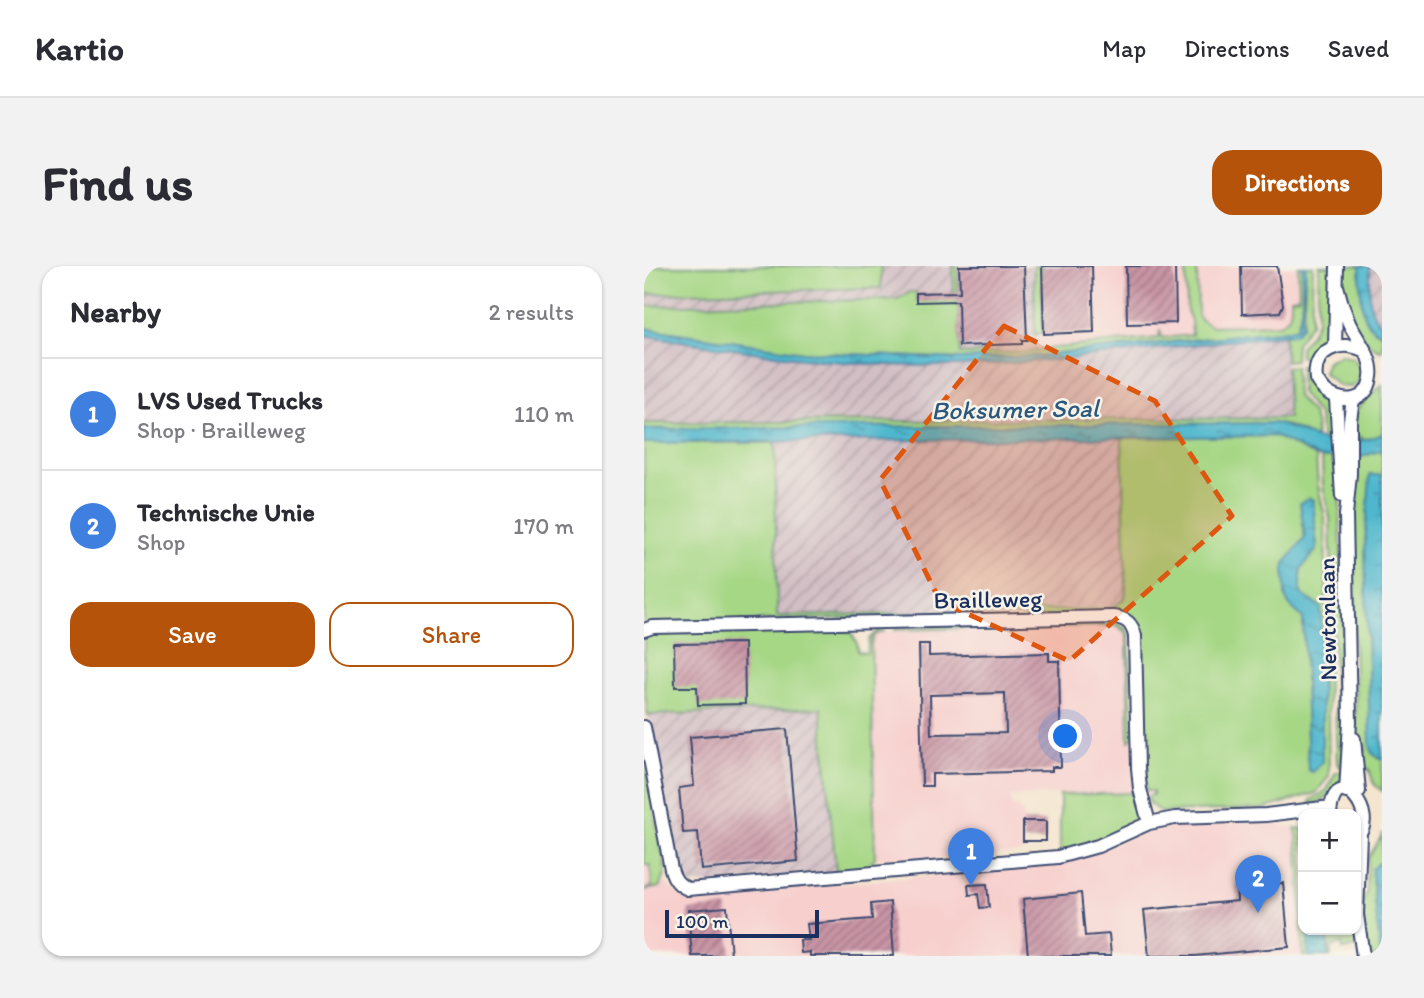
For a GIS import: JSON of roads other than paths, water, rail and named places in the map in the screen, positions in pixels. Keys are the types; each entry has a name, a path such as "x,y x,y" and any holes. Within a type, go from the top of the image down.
{"street":[{"path":"1335,346 1337,266"},
{"path":"1337,286 1342,307 1371,355 1372,375 1367,391 1353,399 1336,398 1318,383 1315,372 1318,360 1335,346 1350,345 1371,355"},
{"name":"Newtonlaan","path":"1336,398 1344,437 1345,464 1350,722 1346,792"},
{"name":"Newtonlaan","path":"1344,437 1353,399"},
{"name":"Brailleweg","path":"644,630 653,627 1113,617 1125,619 1132,626 1135,636 1138,768 1140,789 1149,823"},
{"name":"Newtonlaan","path":"1350,722 1359,791"},
{"path":"644,727 670,869 680,886 688,889 1058,858 1098,846 1149,823 1175,818 1298,814"},
{"path":"1332,809 1334,800 1346,792 1359,791 1371,800 1376,814 1371,826 1361,833"},
{"path":"1266,816 1298,819"},
{"path":"1360,935 1363,956"}],"water":[{"path":"1302,266 1306,266 1302,325 1296,333 1110,354 979,365 898,365 789,357 644,335 644,328 803,352 960,359 1037,356 1287,330 1297,327 1301,312"},
{"path":"1360,266 1370,266 1371,306 1382,324 1382,334 1374,330 1364,315"},
{"path":"1273,423 1334,442 1352,442 1382,434 1382,450 1361,457 1320,458 1275,436 644,443 644,429"},
{"path":"1370,475 1382,475 1382,759 1373,754 1370,745 1365,544"},
{"path":"1309,498 1313,500 1317,549 1301,569 1301,594 1321,607 1322,762 1313,772 1308,770 1303,618 1289,605 1285,596 1284,570 1285,563 1305,538 1300,503"},
{"path":"1382,863 1382,956 1372,869"},
{"path":"1308,935 1328,935 1328,956 1308,956"}],"place":[{"name":"LVS Used Trucks","path":"971,886"},
{"name":"Technische Unie","path":"1258,913"}],"water label":[{"name":"Boksumer Soal","path":"1015,409"}]}
